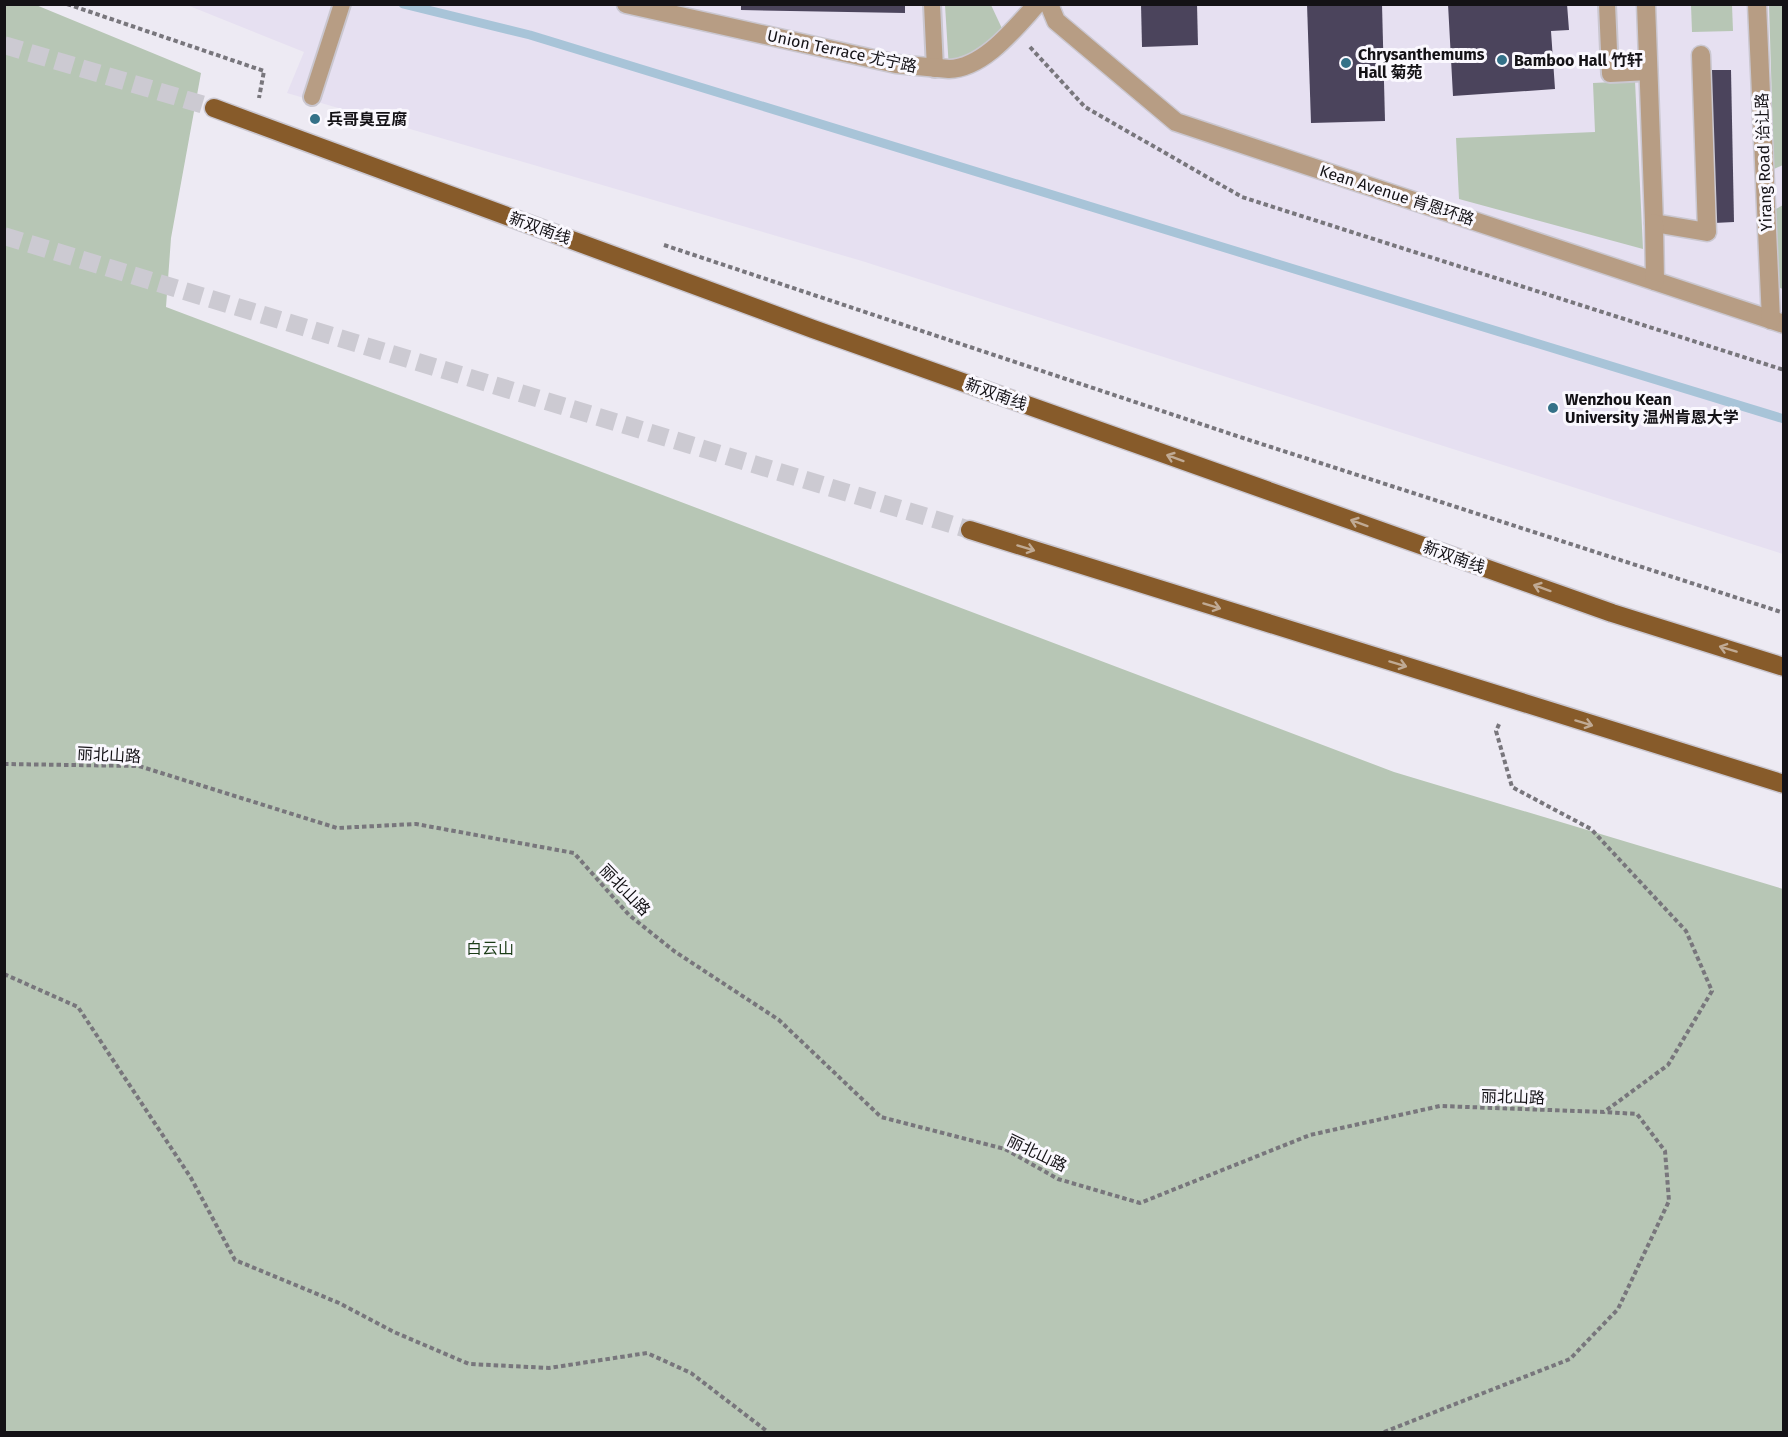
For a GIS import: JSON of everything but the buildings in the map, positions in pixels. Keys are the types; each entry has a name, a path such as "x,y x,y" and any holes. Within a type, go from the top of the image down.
{"main road":[{"name":"新双南线","path":"214,108 813,329 1601,609 1784,667"},
{"path":"970,530 1784,784"}],"street":[{"name":"Union Terrace 尤宁路","path":"626,4 666,9 896,64 935,69 956,69 991,52 1037,4"},
{"name":"Kean Avenue 肯恩环路","path":"1049,4 1056,21 1176,122 1777,322"},
{"path":"1647,4 1655,281"},
{"name":"Yirang Road 诒让路","path":"1757,4 1777,322"},
{"path":"1654,223 1707,232 1701,55"}],"lane":[{"path":"312,97 342,4"},
{"path":"932,4 935,69"},
{"path":"1607,4 1610,74 1649,72"}],"path":[{"path":"67,4 264,71"},
{"path":"1014,29 1085,107 1242,197 1784,370"},
{"path":"653,241 1240,437 1784,613"},
{"path":"1511,700 1496,731 1512,787 1591,829 1686,931 1712,991 1668,1065 1604,1112"},
{"name":"丽北山路","path":"4,764 139,766 337,828 416,824 574,853 629,915 674,951 779,1020 881,1117 1005,1149 1058,1179 1140,1203 1310,1135 1440,1106 1637,1114 1665,1152 1669,1201 1618,1308 1570,1359 1384,1432"},
{"path":"4,974 78,1007 191,1178 235,1260 339,1303 394,1332 469,1364 549,1368 646,1353 691,1373 768,1432"}],"shaded area":[{"name":"Wenzhou Kean University 温州肯恩大学","path":"187,5 1783,5 1783,554 862,261 287,93 304,52"}],"green space":[{"name":"白云山","path":"5,4 36,5 201,73 171,238 166,307 1394,772 1783,889 1783,1432 5,1432"},
{"path":"945,5 991,5 1006,37 949,69"},
{"path":"1691,5 1732,5 1733,31 1692,32"},
{"path":"1769,5 1784,5 1783,165 1774,169"},
{"path":"1635,81 1643,249 1459,199 1456,138 1595,132 1593,83"},
{"path":"1783,205 1783,289 1777,287 1776,209"}],"waterway":[{"path":"403,4 530,35 1784,419"}],"tunnel":[{"path":"4,45 214,108"},
{"path":"4,236 970,530"}],"place":[{"name":"Bamboo Hall 竹轩","path":"1502,60"},
{"name":"Chrysanthemums Hall 菊苑","path":"1346,63"},
{"name":"兵哥臭豆腐","path":"315,119"},
{"name":"Wenzhou Kean University 温州肯恩大学","path":"1553,408"}]}
